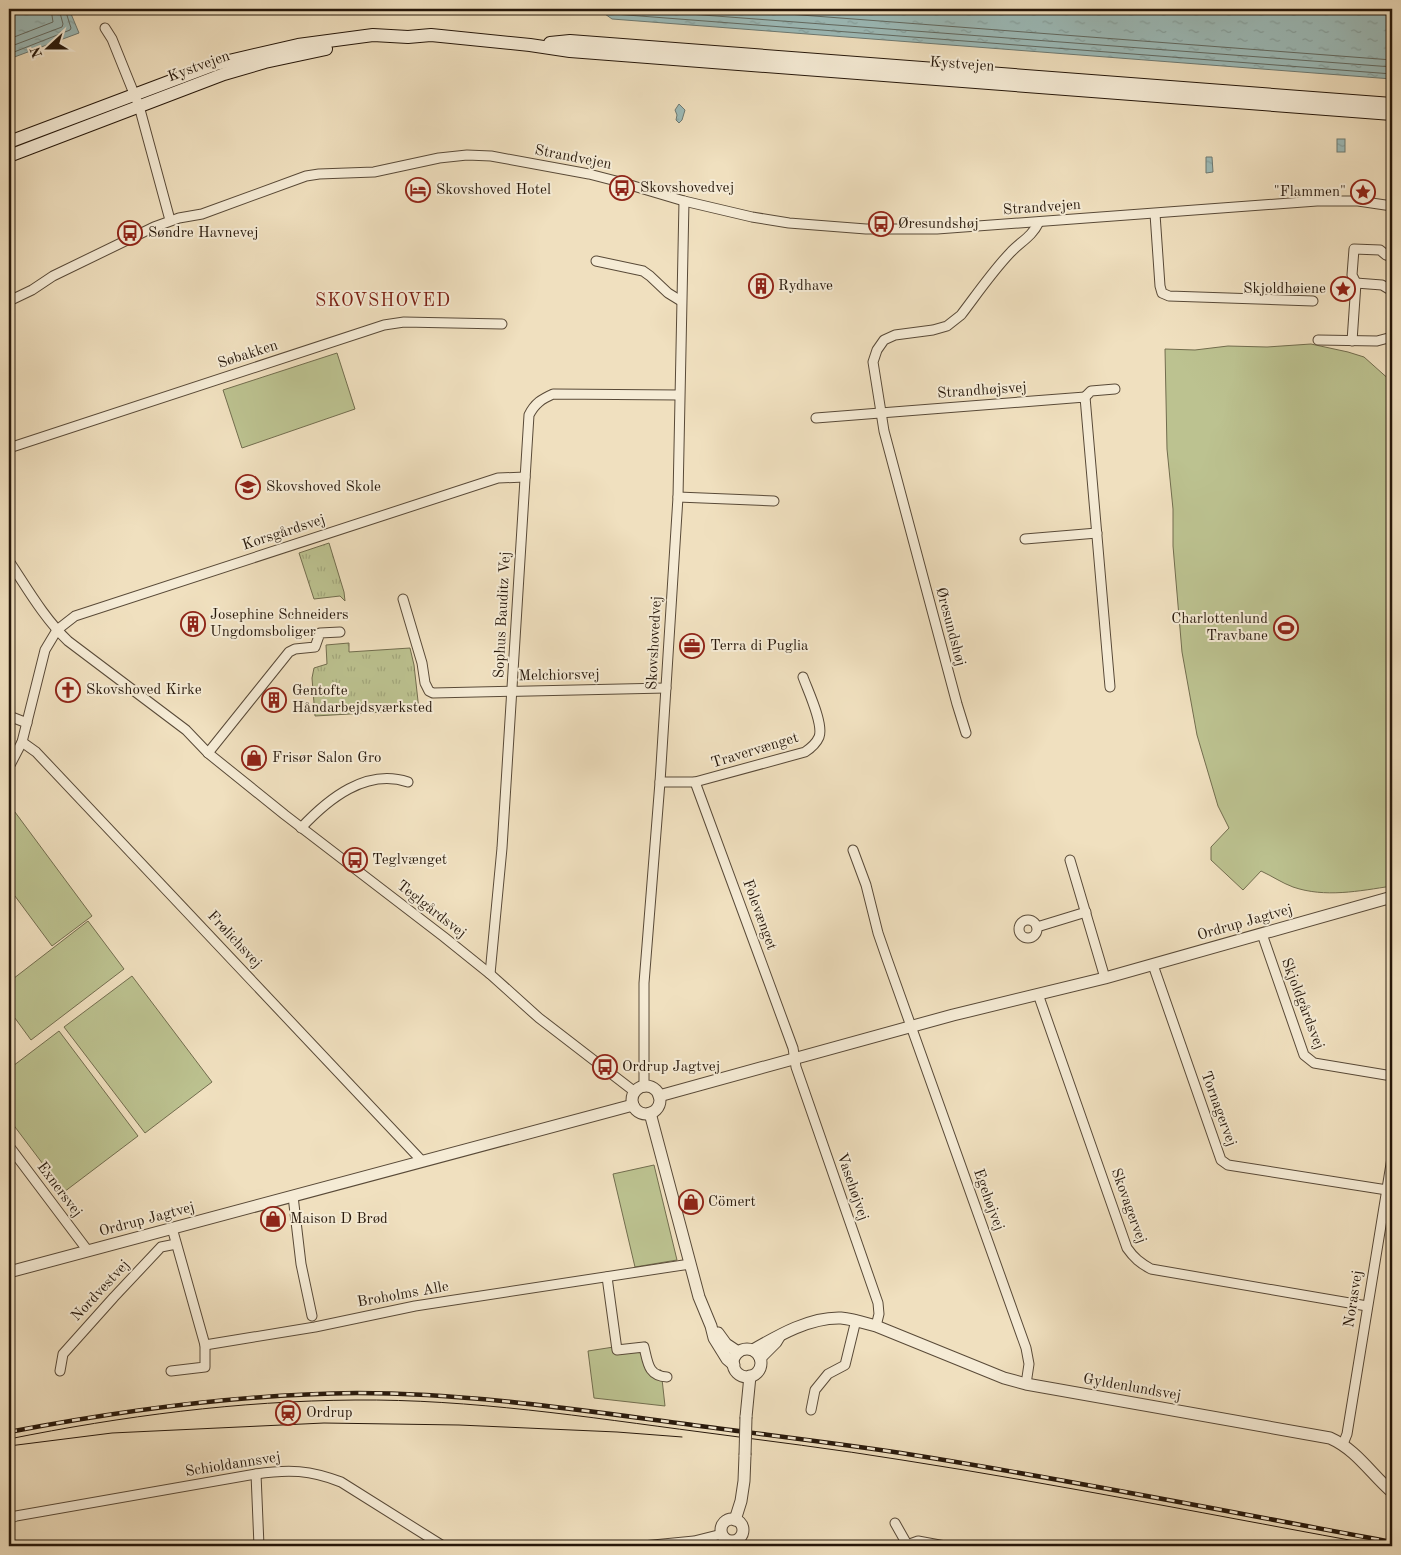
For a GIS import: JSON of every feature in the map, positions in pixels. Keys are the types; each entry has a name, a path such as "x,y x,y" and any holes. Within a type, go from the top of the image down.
{"main road":[{"name":"Kystvejen","path":"9,156 216,64 298,45 374,35 408,37 430,35 530,44 570,51 1392,114"},
{"name":"Kystvejen","path":"530,44 570,41 1392,104"},
{"name":"Kystvejen","path":"9,142 136,100"}],"street":[{"path":"105,28 112,39 136,100 170,220"},
{"name":"Strandvejen","path":"9,301 32,290 52,276 170,220 202,214 306,176 374,172 439,158 467,155 491,156 589,174 684,201 752,217 789,223 866,229 937,229 1317,201 1358,201 1392,206"},
{"name":"Skovshovedvej","path":"639,1089 644,982 660,782 678,497 684,201"},
{"path":"1154,214 1162,293 1169,296 1313,301"},
{"name":"Øresundshøj","path":"966,733 948,674 880,412 873,362 877,350 884,340 894,335 933,330 952,323 961,315 1011,251 1035,231 1039,222"},
{"path":"1352,341 1356,283 1352,275 1354,249 1380,250 1392,257"},
{"path":"596,261 643,271 668,293 681,301"},
{"path":"1356,283 1382,285 1392,291"},
{"name":"Søbakken","path":"9,448 384,325 404,322 502,324"},
{"path":"1318,340 1377,341 1392,337"},
{"name":"Strandhøjsvej","path":"880,412 1085,397 1091,391 1115,389"},
{"name":"Sophus Bauditz Vej","path":"490,974 501,858 529,414 542,399 553,394 679,395"},
{"path":"1085,397 1110,687"},
{"path":"816,418 880,412"},
{"name":"Korsgårdsvej","path":"57,630 75,616 498,478 525,477"},
{"path":"678,497 774,501"},
{"path":"1025,539 1097,533"},
{"name":"Teglgårdsvej","path":"9,561 57,630 68,641 186,730 208,753 301,828 490,974 539,1018 639,1089"},
{"name":"Melchiorsvej","path":"403,599 422,663 424,683 429,691 434,693 666,688"},
{"path":"9,767 22,742 46,650 57,630"},
{"path":"208,753 288,652 315,647 320,633 340,632"},
{"name":"Travervænget","path":"660,782 695,782 805,752 815,745 820,736 819,721 803,676"},
{"path":"9,716 27,723"},
{"name":"Frølichsvej","path":"22,742 36,752 422,1161"},
{"path":"301,828 312,816 352,786 366,780 396,778 408,782"},
{"name":"Folevænget","path":"695,782 794,1048 794,1058"},
{"path":"853,850 866,885 878,934 912,1027"},
{"path":"1070,860 1105,978"},
{"name":"Ordrup Jagtvej","path":"658,1096 794,1058 1153,965 1392,897"},
{"path":"1037,927 1086,912"},
{"name":"Skjoldgårdsvej","path":"1262,934 1304,1055 1308,1060 1314,1063 1392,1076"},
{"name":"Tornagervej","path":"1153,965 1221,1160 1228,1165 1387,1190"},
{"name":"Skovagervej","path":"1038,994 1127,1248 1133,1257 1151,1269 1367,1306"},
{"name":"Egehøjvej","path":"912,1027 1026,1348 1029,1364 1026,1384"},
{"name":"Vasehøjvej","path":"794,1058 878,1303 879,1314 876,1326"},
{"path":"653,1088 658,1096 657,1108 650,1113 640,1113 633,1105 632,1097 639,1089 653,1088"},
{"name":"Ordrup Jagtvej","path":"9,1272 633,1105"},
{"path":"650,1113 668,1174 699,1297 714,1338 727,1359 742,1372 759,1370 761,1366 757,1354 746,1349 738,1352 735,1357 742,1372 746,1404 745,1455 741,1501 735,1520"},
{"name":"Exnersvej","path":"9,1146 88,1251"},
{"name":"Norasvej","path":"1343,1444 1347,1434 1392,1158"},
{"path":"293,1196 301,1264 312,1316"},
{"path":"171,1371 205,1367 205,1345 172,1228"},
{"name":"Nordvestvej","path":"60,1370 63,1354 114,1297 161,1247 176,1244"},
{"name":"Broholms Alle","path":"205,1345 315,1326 414,1306 690,1264"},
{"path":"607,1277 617,1350 644,1348 650,1370 658,1376 667,1377"},
{"name":"Gyldenlundsvej","path":"757,1354 773,1338 812,1322 827,1318 856,1320 876,1326 1004,1378 1026,1384 1330,1438 1343,1444 1353,1452 1392,1492"},
{"path":"811,1410 815,1390 828,1374 846,1366 856,1320"},
{"path":"711,1326 726,1344 738,1352"},
{"name":"Schioldannsvej","path":"9,1519 16,1516 256,1474 291,1470 324,1475 341,1482 444,1546"},
{"path":"256,1474 259,1546"},
{"path":"735,1520 739,1521 742,1528 742,1535 738,1543 727,1539 721,1530 724,1522 735,1520"},
{"path":"895,1523 908,1545 918,1541 945,1546"},
{"path":"643,1546 694,1540 722,1534"}],"green space":[{"name":"Charlottenlund Travbane","path":"1311,344 1364,357 1392,382 1392,886 1330,893 1317,892 1285,884 1261,871 1243,890 1211,860 1211,847 1229,828 1218,806 1197,735 1182,652 1173,546 1173,509 1167,449 1165,349 1195,350 1228,346 1267,347"},
{"path":"337,353 355,409 242,448 223,390"},
{"path":"329,543 345,601 340,596 314,599 299,553"},
{"path":"349,643 349,652 410,648 414,665 419,710 315,716 312,678 314,668 327,664 326,645"},
{"path":"9,804 92,916 52,946 9,888"},
{"path":"88,921 124,969 31,1040 9,1010 9,982"},
{"path":"132,976 212,1082 145,1133 64,1027"},
{"path":"59,1031 138,1136 64,1192 9,1119 9,1069"},
{"path":"654,1165 677,1260 635,1267 613,1174"},
{"path":"646,1342 652,1370 661,1370 665,1406 594,1398 588,1351"}],"water":[{"path":"9,9 69,9 79,33 9,59"},
{"path":"598,9 1392,9 1392,79 612,19"},
{"path":"679,104 685,110 679,123 676,120 675,110"},
{"path":"1337,139 1345,139 1345,152 1337,152"},
{"path":"1206,157 1212,157 1213,172 1206,173"}],"tram line":[{"path":"9,1439 95,1423 181,1411 268,1403 355,1400 442,1402 528,1410 877,1456 1082,1491 1382,1546"},
{"path":"9,1446 112,1433 324,1423 459,1425 617,1432 682,1437"}],"railway":[{"path":"9,1432 139,1410 269,1396 357,1393 486,1399 901,1453 1086,1485 1392,1542"}],"place":[{"name":"Skovshovedvej","path":"622,188"},
{"name":"Skovshoved Hotel","path":"418,190"},
{"name":"\"Flammen\"","path":"1363,192"},
{"name":"Øresundshøj","path":"881,224"},
{"name":"Søndre Havnevej","path":"130,233"},
{"name":"Rydhave","path":"761,286"},
{"name":"Skjoldhøiene","path":"1343,289"},
{"name":"Skovshoved Skole","path":"248,487"},
{"name":"Josephine Schneiders Ungdomsboliger","path":"193,624"},
{"name":"Charlottenlund Travbane","path":"1286,628"},
{"name":"Terra di Puglia","path":"692,646"},
{"name":"Skovshoved Kirke","path":"68,690"},
{"name":"Gentofte Håndarbejdsværksted","path":"274,700"},
{"name":"Frisør Salon Gro","path":"254,758"},
{"name":"Teglvænget","path":"355,860"},
{"name":"Ordrup Jagtvej","path":"605,1067"},
{"name":"Cömert","path":"691,1202"},
{"name":"Maison D Brød","path":"273,1219"},
{"name":"Ordrup","path":"288,1413"}],"district":[{"name":"SKOVSHOVED","path":"383,301"}]}
